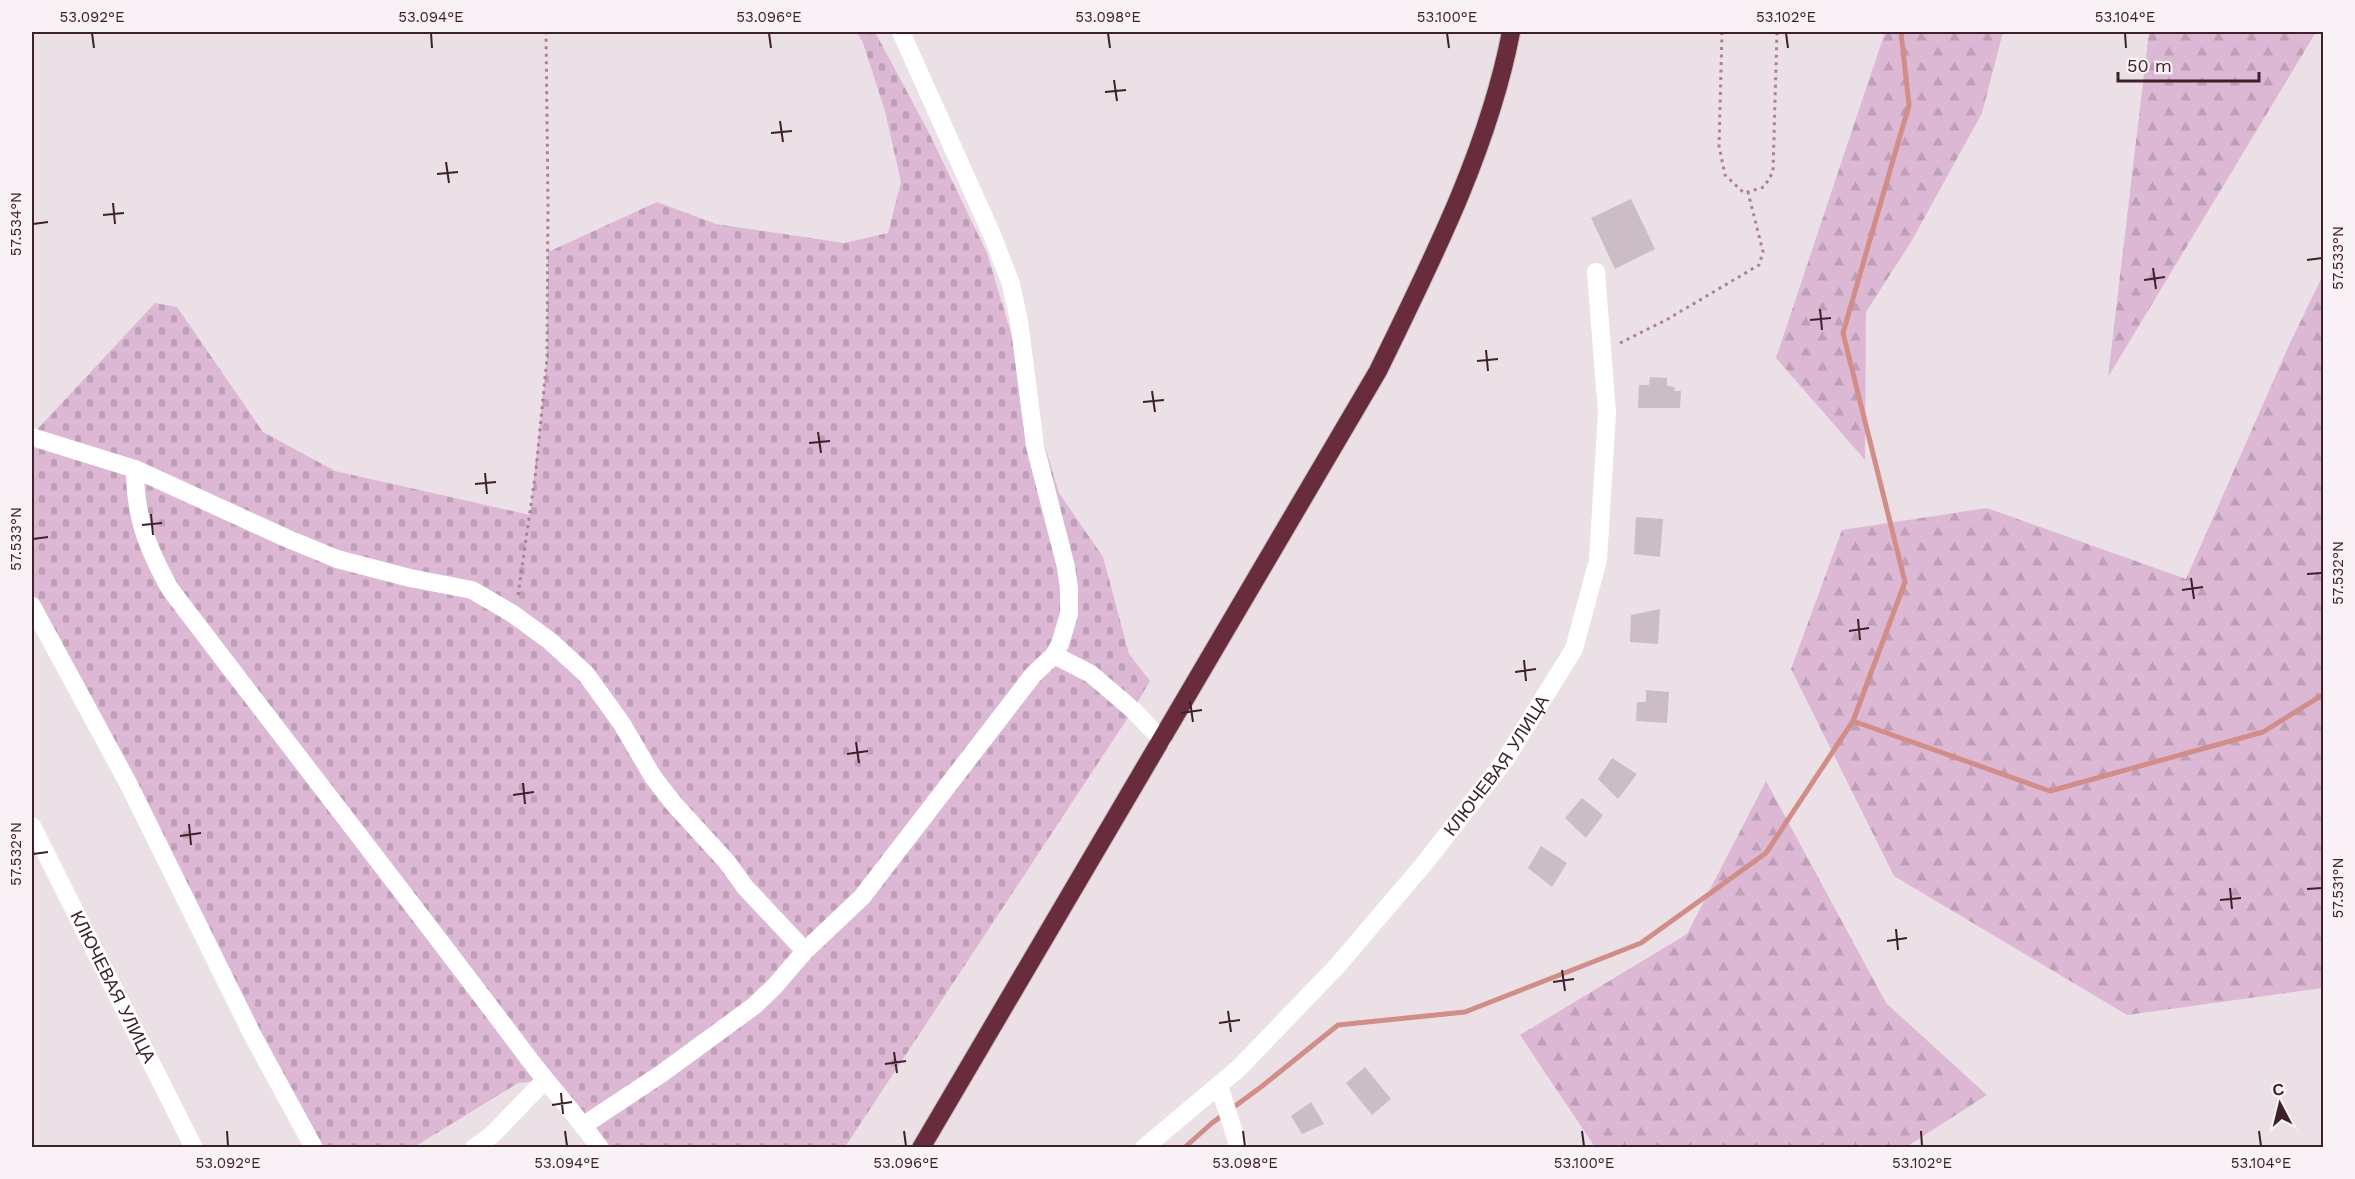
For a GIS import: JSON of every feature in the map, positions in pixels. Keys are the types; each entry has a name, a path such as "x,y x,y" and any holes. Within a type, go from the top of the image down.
{"highway":[{"path":"921,1148 1162,740 1387,351 1426,272 1470,171 1505,64 1511,32"}],"street":[{"path":"584,1125 661,1074 754,1006 862,897 1033,675 1054,655 1066,631 1069,589 1066,567 1035,446 1019,321 1011,284 992,235 901,32"},
{"name":"КЛЮЧЕВАЯ УЛИЦА","path":"1144,1148 1239,1068 1338,965 1424,864 1505,760 1574,649 1598,561 1607,413 1596,272"},
{"path":"32,437 135,469 337,559 410,578 472,590 513,614 550,641 586,674 605,699 653,777 674,804 727,862 745,887 806,951"},
{"path":"135,469 135,496 141,526 153,558 170,589 398,884 545,1080 584,1125 600,1148"},
{"path":"32,606 128,783 253,1036 314,1148"},
{"path":"1054,655 1091,674 1126,704 1162,740"},
{"name":"КЛЮЧЕВАЯ УЛИЦА","path":"32,826 194,1148"},
{"path":"474,1148 493,1134 545,1080"},
{"path":"1219,1085 1239,1148"}],"path":[{"path":"513,614 524,559 546,358 548,206 546,32"},
{"path":"1722,32 1719,146 1725,175 1744,193 1764,187 1773,172 1777,32"},
{"path":"1602,351 1666,320 1760,265 1763,252 1748,192"}],"green space":[{"path":"857,32 875,32 929,133 987,253 1059,493 1103,557 1129,654 1150,681 845,1147 600,1147 544,1080 518,1083 414,1147 314,1147 32,606 32,435 155,303 177,307 263,432 335,471 530,515 547,358 548,252 657,202 716,224 844,243 888,233 901,182 885,111 863,43"},
{"path":"1885,32 2003,32 1982,113 1911,242 1866,312 1865,460 1776,358"},
{"path":"2149,32 2316,32 2108,377"},
{"path":"2323,275 2323,988 2127,1015 1894,876 1791,669 1842,530 1987,508 2186,579 2290,343"},
{"path":"1766,781 1886,1003 1987,1095 1906,1147 1595,1147 1520,1035 1687,934"}],"building":[{"path":"1631,199 1655,249 1615,269 1591,218"},
{"path":"1650,377 1667,378 1667,386 1675,387 1674,391 1681,391 1680,408 1638,408 1639,385 1649,385"},
{"path":"1636,517 1663,519 1660,557 1634,554"},
{"path":"1660,609 1658,644 1630,642 1631,615"},
{"path":"1646,690 1669,692 1667,723 1636,721 1637,702 1646,702"},
{"path":"1612,758 1637,774 1618,799 1598,779"},
{"path":"1582,798 1603,815 1586,838 1565,818"},
{"path":"1541,846 1567,863 1552,887 1528,868"},
{"path":"1365,1067 1391,1099 1372,1115 1346,1083"},
{"path":"1311,1102 1324,1124 1302,1134 1291,1116"}],"waterway":[{"path":"1184,1148 1212,1123 1338,1025 1465,1012 1641,943 1766,853 1853,721 1905,582 1843,333 1909,105 1901,32"},
{"path":"1853,721 2050,791 2263,732 2324,694"}]}
